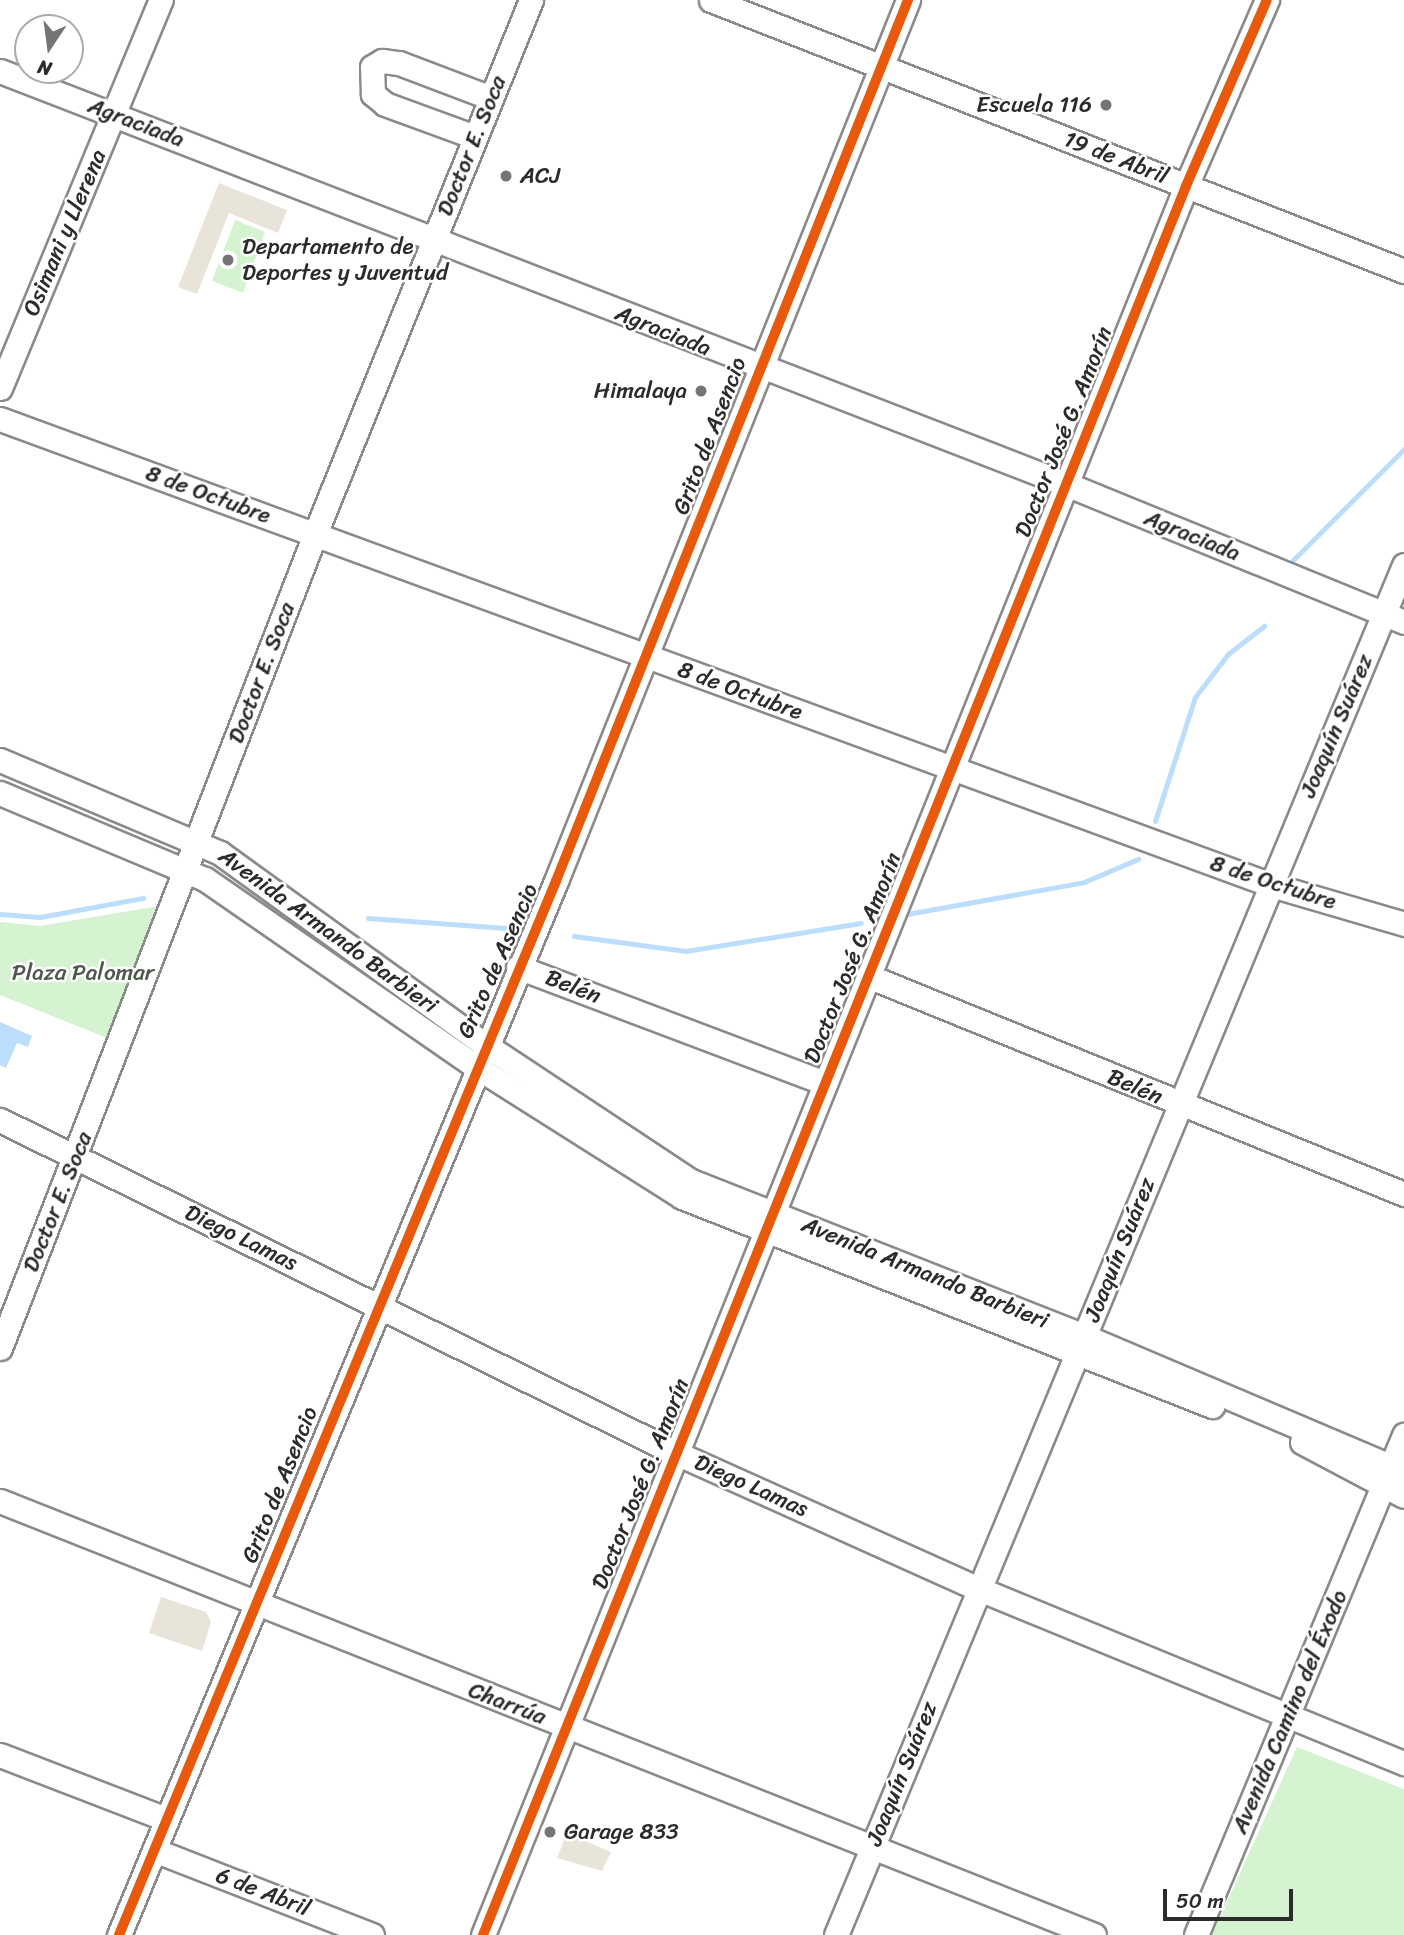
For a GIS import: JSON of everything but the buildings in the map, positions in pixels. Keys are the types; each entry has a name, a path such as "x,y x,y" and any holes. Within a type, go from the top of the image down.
{"street":[{"name":"Osimani y Llerena","path":"0,388 161,0"},
{"name":"Doctor E. Soca","path":"0,1348 199,841 315,534 531,0"},
{"name":"19 de Abril","path":"711,0 1404,271"},
{"name":"Grito de Asencio","path":"119,1935 376,1305 646,657 758,369 908,0"},
{"name":"Doctor José G. Amorín","path":"482,1935 1186,186 1268,0"},
{"path":"475,138 385,104 373,94 372,67 382,61 399,63 491,97"},
{"name":"Agraciada","path":"0,71 758,369 1066,484 1394,618"},
{"name":"8 de Octubre","path":"0,419 1271,885 1404,924"},
{"name":"Joaquín Suárez","path":"836,1935 1271,885 1394,618 1404,565"},
{"name":"Avenida Armando Barbieri","path":"0,761 199,841 653,1161 769,1222"},
{"name":"Avenida Armando Barbieri","path":"0,793 188,869 475,1066 642,1176 769,1222 1080,1344 1396,1481"},
{"name":"Belén","path":"518,967 825,1083"},
{"name":"Belén","path":"868,976 1179,1106 1404,1194"},
{"name":"Diego Lamas","path":"0,1120 676,1453 979,1589 1404,1763"},
{"name":"Avenida Camino del Éxodo","path":"1196,1935 1289,1716 1396,1481 1404,1435"},
{"name":"Charrúa","path":"0,1501 253,1605 871,1850 1094,1935"},
{"path":"0,1755 166,1819"},
{"name":"6 de Abril","path":"154,1850 372,1935"}],"green space":[{"path":"235,220 265,232 243,293 212,281"},
{"name":"Plaza Palomar","path":"165,905 112,1040 0,995 0,922 40,926"},
{"path":"1297,1747 1404,1789 1404,1935 1212,1935"}],"water":[{"path":"0,1022 32,1036 28,1047 17,1043 6,1068 0,1065"}],"waterway":[{"path":"1293,560 1404,449"},
{"path":"1155,821 1195,697 1228,654 1264,626"},
{"path":"907,914 1084,882 1138,859"},
{"path":"0,914 40,917 143,898"},
{"path":"368,918 520,929"},
{"path":"574,936 686,951 861,923"}],"cycle path":[{"path":"119,1935 556,881 908,0"},
{"path":"483,1935 1186,186 1267,0"}],"place":[{"name":"Escuela 116","path":"1106,105"},
{"name":"ACJ","path":"506,176"},
{"name":"Departamento de Deportes y Juventud","path":"228,260"},
{"name":"Himalaya","path":"701,391"},
{"name":"Garage 833","path":"550,1832"}]}
